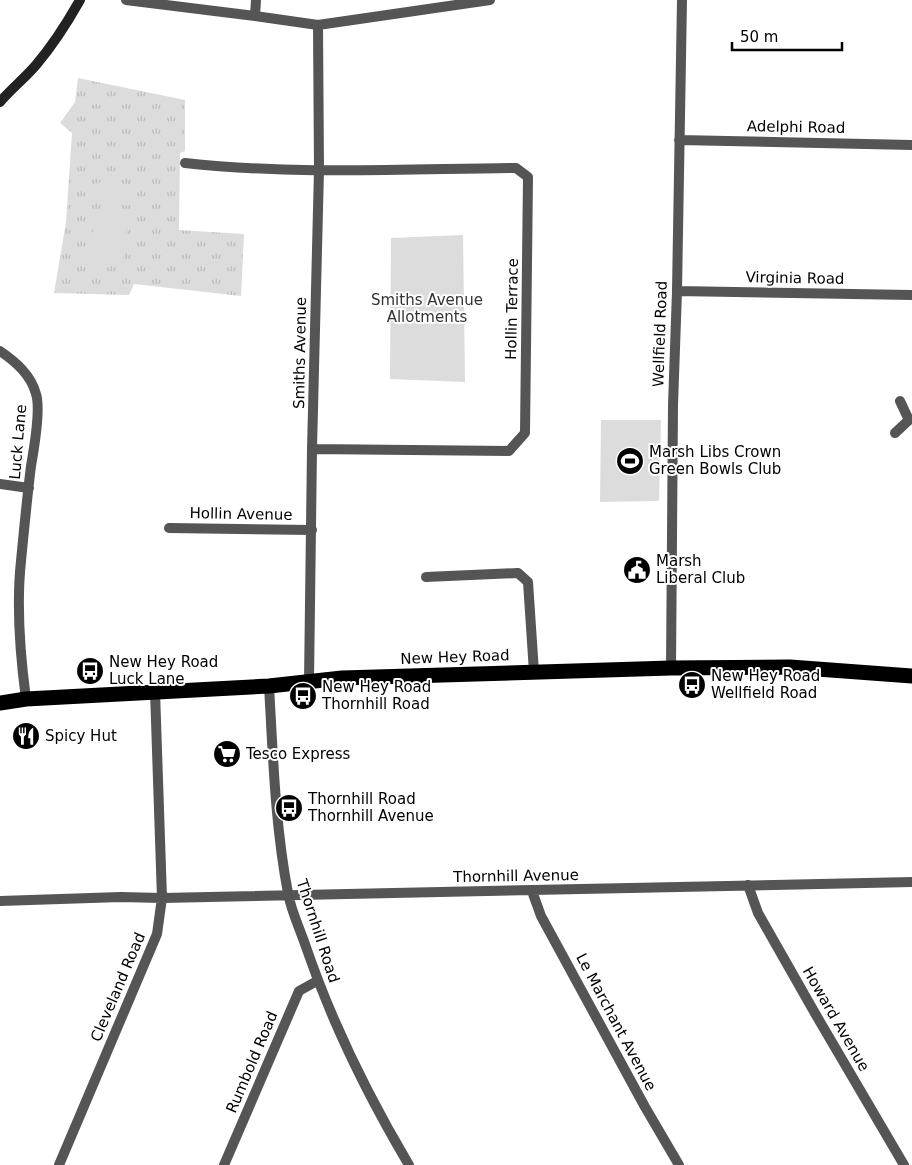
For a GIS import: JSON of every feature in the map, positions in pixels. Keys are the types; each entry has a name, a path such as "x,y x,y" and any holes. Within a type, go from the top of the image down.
{"highway":[{"name":"New Hey Road","path":"0,703 26,699 269,686 342,678 534,672 790,667 912,676"}],"street":[{"path":"0,102 35,66 63,30 80,0"},
{"path":"126,0 318,25 490,0"},
{"path":"255,16 256,0"},
{"name":"Wellfield Road","path":"671,668 672,405 677,291 682,0"},
{"name":"Smiths Avenue","path":"309,681 312,449 319,170 318,25"},
{"name":"Adelphi Road","path":"679,140 912,145"},
{"path":"185,164 319,170"},
{"name":"Hollin Terrace","path":"312,449 509,451 526,433 528,177 516,168 319,170"},
{"name":"Virginia Road","path":"677,291 912,295"},
{"name":"Luck Lane","path":"0,351 22,369 29,378 37,395 36,431 20,564 19,618 21,662 26,699"},
{"path":"895,433 911,420 900,401"},
{"path":"0,484 29,488"},
{"name":"Hollin Avenue","path":"169,528 312,530"},
{"path":"426,577 518,573 528,582 534,672"},
{"name":"Thornhill Road","path":"269,686 275,793 288,895 317,980 345,1045 378,1113 409,1165"},
{"name":"Cleveland Road","path":"59,1165 157,934 162,898 155,691"},
{"name":"Thornhill Avenue","path":"0,902 121,897 162,898 532,891 912,882"},
{"name":"Howard Avenue","path":"748,885 758,913 904,1165"},
{"name":"Le Marchant Avenue","path":"532,891 541,916 679,1165"},
{"name":"Rumbold Road","path":"224,1165 299,992 317,980"}],"green space":[{"path":"78,78 185,100 185,151 180,153 179,230 244,234 241,296 134,284 129,295 54,293 66,222 72,133 60,123 75,102"},
{"path":"100,182 131,185 129,206 99,202 94,184"},
{"path":"95,214 128,218 123,263 90,259"},
{"name":"Smiths Avenue Allotments","path":"463,235 465,382 390,379 391,238"},
{"name":"Marsh Libs Crown Green Bowls Club","path":"601,420 661,420 659,501 600,502"}],"place":[{"name":"Marsh Libs Crown Green Bowls Club","path":"630,461"},
{"name":"Marsh Liberal Club","path":"637,570"},
{"name":"New Hey Road Luck Lane","path":"90,671"},
{"name":"New Hey Road Wellfield Road","path":"692,685"},
{"name":"New Hey Road Thornhill Road","path":"303,696"},
{"name":"Spicy Hut","path":"26,736"},
{"name":"Tesco Express","path":"227,754"},
{"name":"Thornhill Road Thornhill Avenue","path":"289,808"}]}
